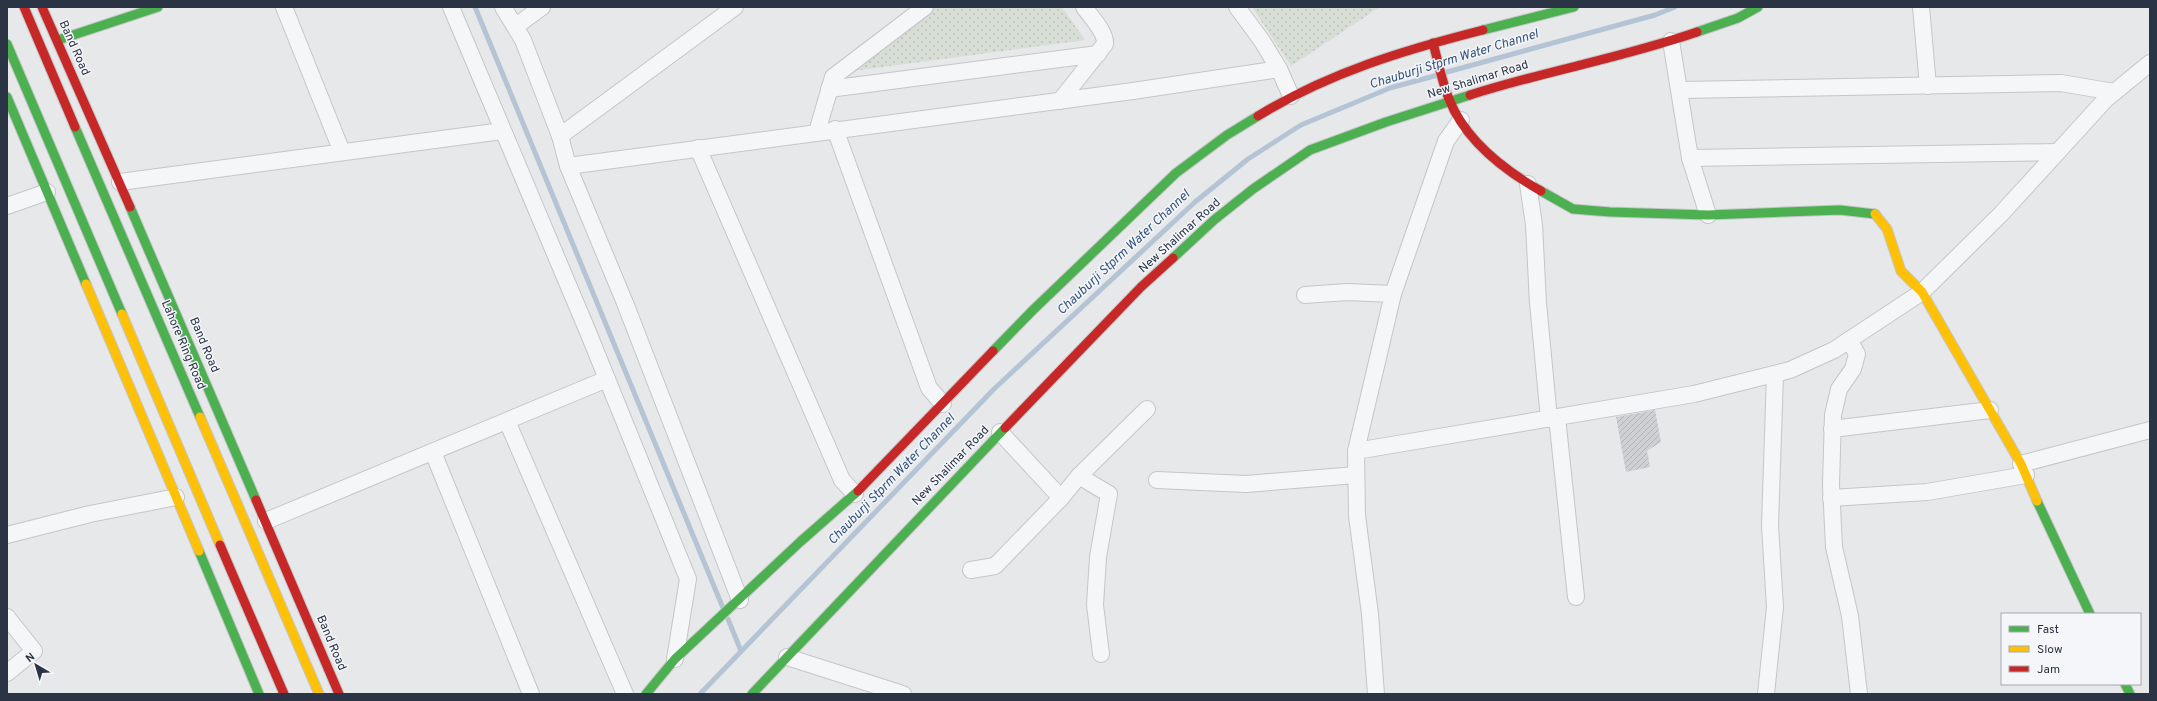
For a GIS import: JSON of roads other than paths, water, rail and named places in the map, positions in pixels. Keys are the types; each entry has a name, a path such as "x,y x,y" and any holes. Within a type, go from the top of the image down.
{"main road":[{"name":"Lahore Ring Road","path":"24,7 319,694"},
{"name":"Band Road","path":"42,7 120,182 339,694"},
{"path":"58,40 158,7"},
{"path":"1529,7 1535,18"},
{"path":"646,694 675,659 698,636 737,602 800,542 855,494 1038,304 1176,172 1227,135 1292,96 1366,64 1433,43 1574,7"},
{"name":"New Shalimar Road","path":"752,694 1000,432 1141,287 1214,220 1253,189 1310,150 1448,97 1618,56 1671,41 1738,18 1758,7"},
{"path":"1433,43 1448,97 1475,143 1528,184 1573,209 1610,212 1708,215 1840,210 1875,214 1887,229 1901,271 1922,292 2024,469 2062,558 2090,613"},
{"path":"7,44 284,694"},
{"path":"7,97 259,694"},
{"path":"2126,685 2130,694"}],"street":[{"path":"284,7 342,152"},
{"path":"451,7 607,379 688,579 675,659"},
{"path":"503,7 516,26 523,40 560,136 568,166 624,303 737,602"},
{"path":"516,26 542,7"},
{"path":"560,136 735,7"},
{"path":"817,132 833,77 926,7"},
{"path":"1060,101 1105,44 1105,40 1084,7"},
{"path":"1237,7 1262,41 1279,69 1292,96"},
{"path":"1920,7 1928,86"},
{"path":"1671,41 1690,158 1708,215"},
{"path":"829,89 1098,54"},
{"path":"1356,451 1694,394 1790,370 1834,350 1922,292 2001,214 2114,92 2150,63"},
{"path":"568,166 835,129 1060,101 1279,69"},
{"path":"1680,90 2061,83 2114,92"},
{"path":"1376,694 1370,614 1357,516 1356,451 1393,294 1446,141 1461,120"},
{"path":"835,129 929,388 943,404"},
{"path":"120,182 502,131"},
{"path":"698,148 842,480 855,494"},
{"path":"1690,158 2057,152"},
{"path":"1528,184 1534,225 1538,303 1576,597"},
{"path":"7,206 48,192"},
{"path":"1305,295 1347,292 1393,294"},
{"path":"1849,340 1857,354 1852,369 1840,389 1833,416 1831,498 1834,547 1850,616 1859,694"},
{"path":"1766,694 1775,607 1770,525 1775,374"},
{"path":"266,521 607,379"},
{"path":"971,570 995,566 1061,498 1079,476 1147,409"},
{"path":"1832,429 1990,410"},
{"path":"507,421 625,694"},
{"path":"1831,498 1927,492 2024,469 2150,430"},
{"path":"1000,432 1061,498"},
{"path":"433,452 531,694"},
{"path":"1157,480 1246,484 1356,475"},
{"path":"1079,476 1109,494 1098,558 1095,605 1101,654"},
{"path":"7,534 90,514 176,497"},
{"path":"7,617 34,652 7,673"},
{"path":"786,658 903,694"}],"waterway":[{"path":"475,7 723,608"},
{"name":"Chauburji Stprm Water Channel","path":"1447,72 1655,15 1675,7"},
{"name":"Chauburji Stprm Water Channel","path":"700,694 994,389 1195,202 1248,159 1301,125 1390,88 1438,75"},
{"path":"728,619 741,651"}]}
